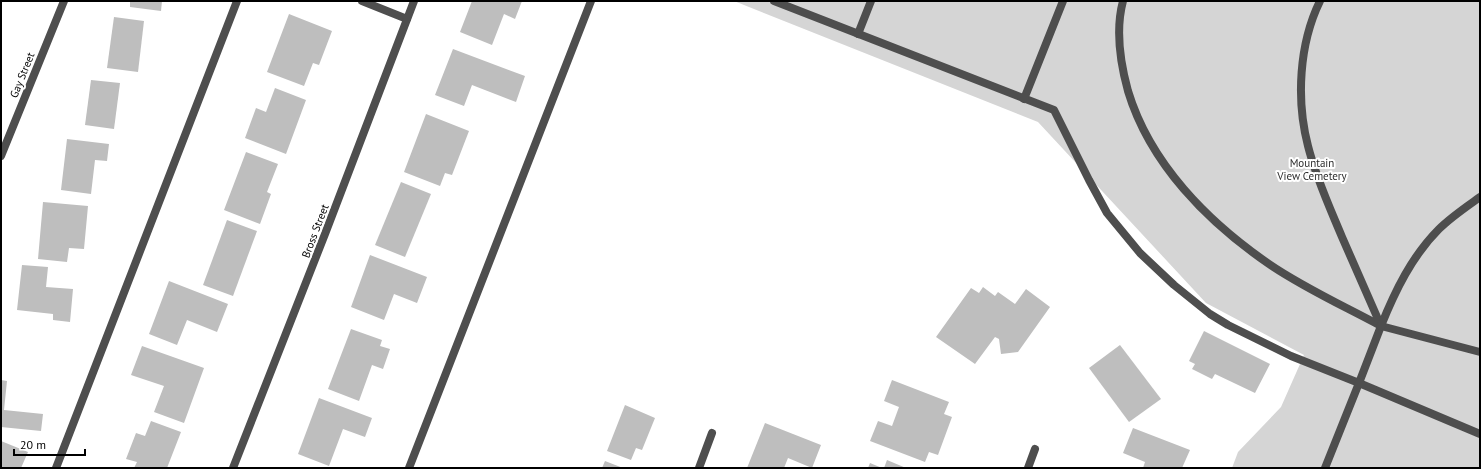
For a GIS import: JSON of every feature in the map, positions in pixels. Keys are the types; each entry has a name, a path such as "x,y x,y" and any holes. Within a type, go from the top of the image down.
{"street":[{"name":"Gay Street","path":"1,156 64,1"},
{"path":"56,468 237,1"},
{"path":"362,1 407,19"},
{"name":"Bross Street","path":"233,468 326,234 414,1"},
{"path":"409,468 591,1"},
{"path":"774,1 1054,110 1107,213 1140,253 1187,297 1228,325 1291,356 1480,434"},
{"path":"858,34 871,1"},
{"path":"1024,99 1063,1"},
{"path":"1123,1 1120,12 1119,47 1123,74 1133,107 1148,141 1178,183 1200,207 1233,237 1270,265 1381,326 1480,352"},
{"path":"1320,1 1306,42 1303,66 1301,93 1302,115 1307,146 1327,201 1381,326"},
{"path":"1325,468 1390,304 1405,275 1421,250 1439,230 1480,197"},
{"path":"698,468 712,433"},
{"path":"1028,468 1035,449"}],"green space":[{"name":"Mountain View Cemetery","path":"734,1 1480,1 1480,468 1232,468 1238,452 1281,407 1304,355 1206,303 1038,122"}],"building":[{"path":"130,1 162,1 161,11 130,7"},
{"path":"472,1 522,1 515,19 504,14 492,45 460,32"},
{"path":"289,14 332,31 319,65 313,63 304,86 267,72"},
{"path":"114,17 144,21 138,72 107,68"},
{"path":"453,49 525,76 516,102 472,85 464,106 435,95"},
{"path":"91,80 120,83 114,129 85,125"},
{"path":"275,88 306,100 286,154 245,138 256,108 266,112"},
{"path":"426,114 469,131 452,175 445,173 440,186 404,172"},
{"path":"67,139 109,144 107,161 95,160 91,194 61,190"},
{"path":"246,152 278,164 267,192 271,194 260,224 224,210"},
{"path":"401,182 431,194 405,257 375,245"},
{"path":"43,202 88,206 84,249 69,248 67,262 38,259"},
{"path":"227,220 257,231 233,296 203,285"},
{"path":"370,255 427,277 417,303 394,294 384,320 351,307"},
{"path":"22,265 48,267 46,287 73,289 70,322 53,320 53,314 17,310"},
{"path":"169,281 228,304 217,332 187,320 177,345 149,334"},
{"path":"983,287 995,296 998,292 1015,304 1026,289 1050,307 1018,352 1001,354 999,339 995,337 975,364 936,337 971,288 979,293"},
{"path":"351,329 382,340 380,346 390,349 383,369 372,365 359,401 328,389"},
{"path":"1204,331 1270,364 1255,393 1215,374 1212,379 1192,369 1195,364 1189,361"},
{"path":"1120,345 1161,399 1129,422 1089,368"},
{"path":"142,346 204,368 184,423 154,412 164,386 131,375"},
{"path":"1,380 7,381 4,410 43,414 41,431 1,427"},
{"path":"892,380 949,402 944,414 952,417 938,455 929,452 925,462 870,441 878,421 892,426 899,407 884,401"},
{"path":"319,398 372,418 365,437 343,429 329,466 298,454"},
{"path":"625,405 655,418 642,450 636,448 631,460 607,451"},
{"path":"151,421 181,432 167,468 134,468 137,462 126,459 136,433 145,436"},
{"path":"765,423 821,445 812,468 788,458 784,468 747,468"},
{"path":"1133,428 1190,450 1182,468 1143,468 1145,462 1123,453"},
{"path":"1,441 28,452 21,468 1,468"},
{"path":"887,460 906,468 884,468"},
{"path":"605,461 623,468 602,468"},
{"path":"870,463 882,468 868,468"}]}
